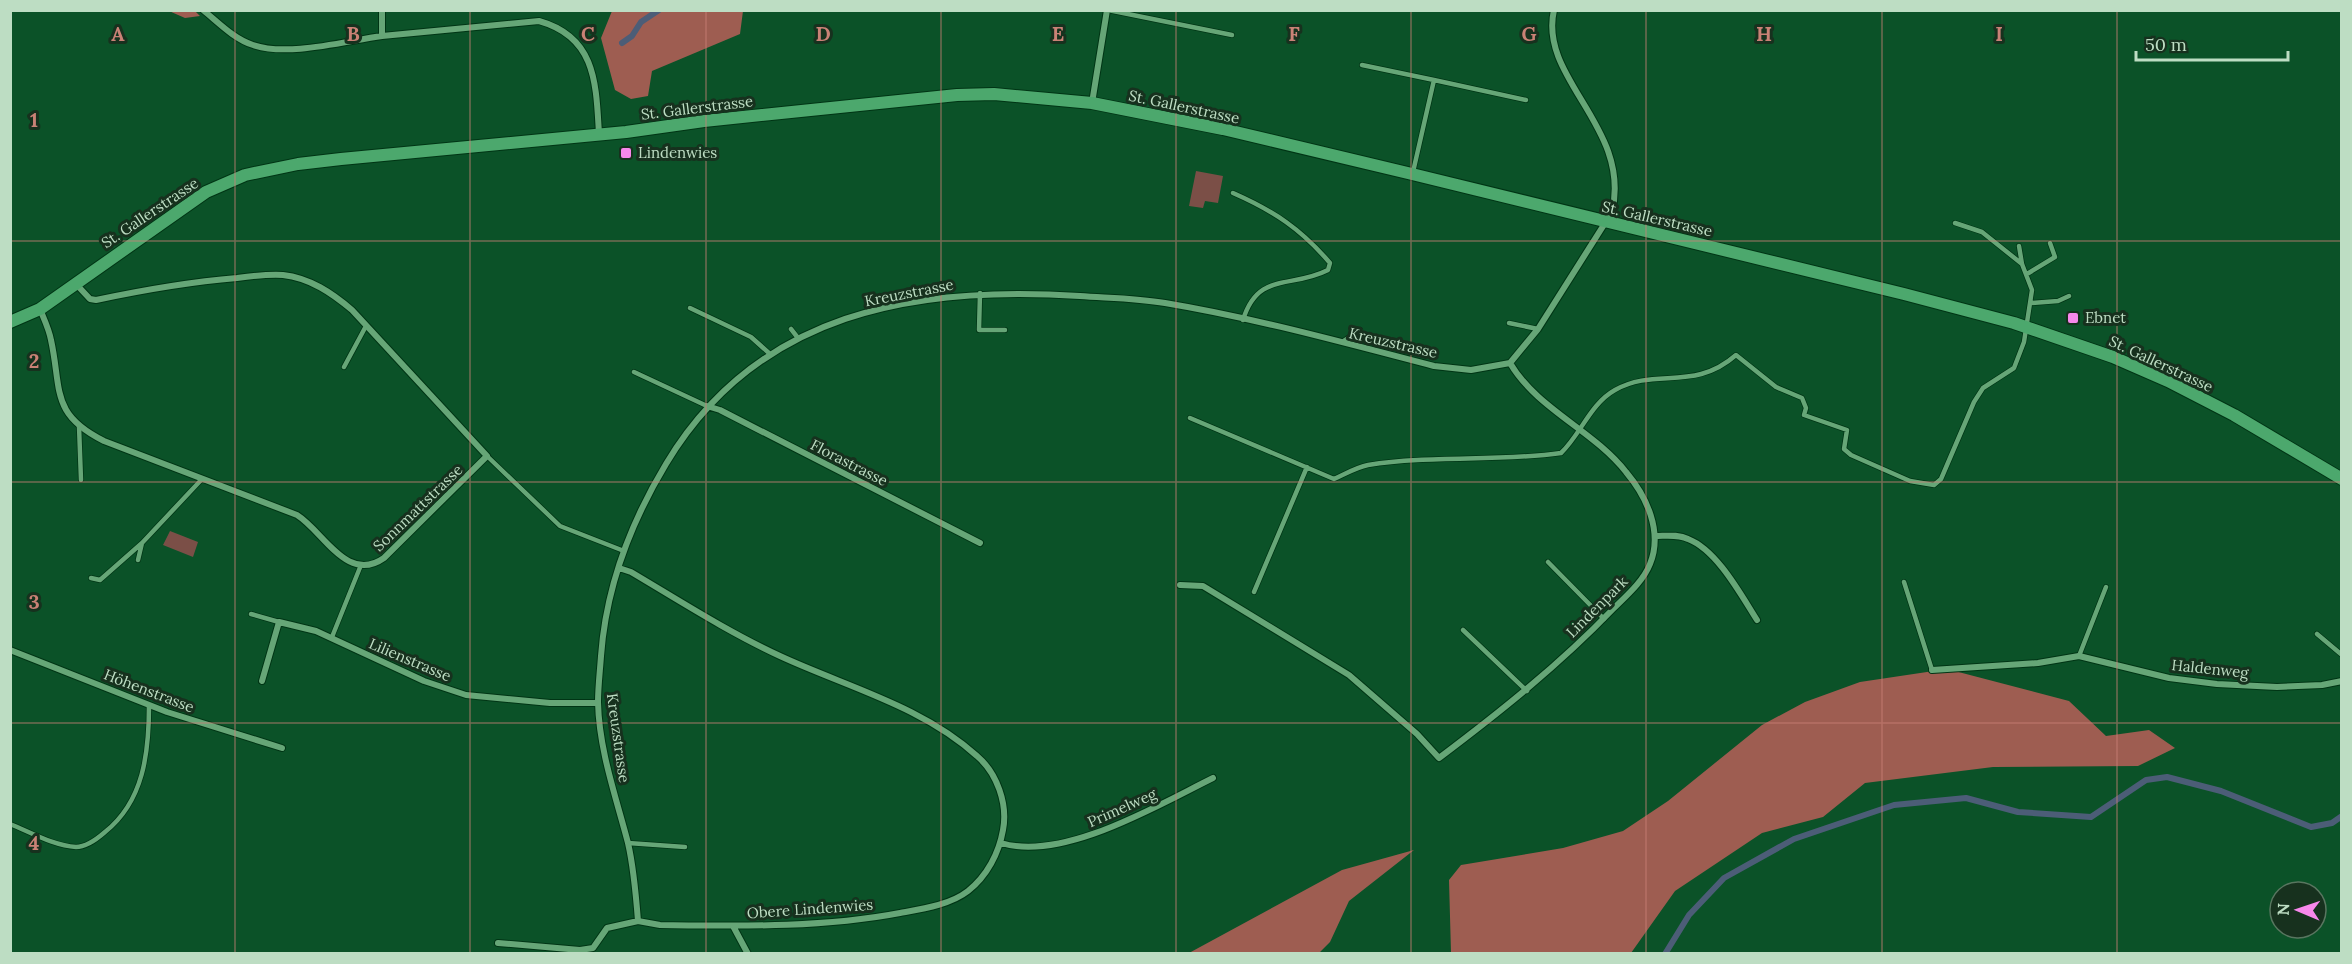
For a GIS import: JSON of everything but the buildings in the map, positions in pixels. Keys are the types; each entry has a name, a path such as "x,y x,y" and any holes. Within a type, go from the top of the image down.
{"street":[{"path":"203,10 236,37 254,46 276,48 302,48 382,36 539,21 554,25 568,32 583,48 594,75 600,135"},
{"path":"382,10 382,36"},
{"path":"1092,103 1108,10"},
{"path":"1510,363 1538,329 1606,222 1615,199 1610,155 1594,118 1558,60 1554,39 1554,10"},
{"name":"St. Gallerstrasse","path":"10,322 40,309 206,192 245,176 298,164 341,159 600,135 715,120 957,95 994,94 1092,103 1223,129 1892,291 2027,328 2112,357 2168,381 2234,415 2342,479"},
{"path":"75,284 90,299 176,284 283,275 315,284 336,296 487,456"},
{"name":"Kreuzstrasse","path":"638,921 634,873 609,775 598,704 603,636 624,551 655,482 681,439 707,406 746,370 770,354 798,338 873,310 980,293 1046,294 1164,302 1447,368 1471,370 1510,363"},
{"name":"Sonnmattstrasse","path":"40,309 52,341 62,402 69,416 78,426 104,441 297,515 312,524 333,552 347,562 361,565 375,564 384,558 487,456"},
{"name":"Lindenpark","path":"1180,585 1203,586 1349,675 1418,734 1439,758 1527,691 1639,583 1650,564 1655,536 1646,502 1628,473 1611,454 1522,382 1510,363"},
{"name":"Florastrasse","path":"707,406 720,410 980,543"},
{"path":"1655,536 1678,536 1700,546 1729,577 1757,620"},
{"name":"Obere Lindenwies","path":"498,943 580,950 593,948 607,928 638,921 660,926 838,922 939,904 967,892 985,875 1001,843 1004,824 1001,794 987,765 962,744 924,718 740,638 631,572 619,568"},
{"path":"262,681 279,622"},
{"name":"Lilienstrasse","path":"279,622 332,637 424,681 466,695 545,703 598,704"},
{"name":"Höhenstrasse","path":"10,650 149,705 282,748"},
{"path":"1932,670 2038,663 2079,656"},
{"name":"Haldenweg","path":"2079,656 2169,678 2217,684 2277,687 2322,685 2342,681"},
{"name":"Primelweg","path":"1001,843 1012,847 1036,846 1085,837 1112,828 1213,778"},
{"path":"733,926 748,954"}],"lane":[{"path":"1108,10 1232,35"},
{"path":"1362,65 1526,100"},
{"path":"1412,174 1434,80"},
{"path":"1233,193 1282,217 1317,247 1330,263 1328,270 1318,275 1263,287 1253,297 1243,320"},
{"path":"1955,223 1982,232 2022,264"},
{"path":"2027,274 2055,257 2050,243"},
{"path":"1190,418 1334,479 1366,465 1561,453 1600,402 1612,391 1629,384 1706,375 1721,368 1736,355 1776,387 1803,398 1806,408 1804,415 1847,430 1844,449 1851,455 1910,481 1934,484 1941,479 1974,402 1983,388 2014,368 2027,328 2032,290 2022,264 2019,246"},
{"path":"980,293 979,330 1005,330"},
{"path":"2031,303 2058,301 2069,296"},
{"path":"690,308 751,337 770,354"},
{"path":"1509,323 1538,329"},
{"path":"344,367 366,326"},
{"path":"791,329 798,338"},
{"path":"1341,343 1360,330"},
{"path":"634,372 707,406"},
{"path":"78,426 81,480"},
{"path":"487,456 560,526 624,551"},
{"path":"1254,592 1307,467"},
{"path":"91,578 100,580 141,543 202,479"},
{"path":"138,560 141,543"},
{"path":"1548,562 1604,619"},
{"path":"332,637 361,565"},
{"path":"1904,582 1932,670"},
{"path":"2079,656 2106,587"},
{"path":"251,614 279,622"},
{"path":"1463,630 1527,691"},
{"path":"2318,634 2342,655"},
{"path":"10,824 57,843 78,847 87,845 103,834 121,817 140,782 146,759 149,705"},
{"path":"628,843 685,847"}],"shaded area":[{"path":"169,11 195,11 200,16 185,18"},
{"path":"612,11 743,11 740,34 652,71 648,96 631,99 615,90 601,38"},
{"path":"1196,171 1223,176 1218,203 1205,201 1203,208 1189,206"},
{"path":"170,531 198,542 193,557 163,545"},
{"path":"1947,669 2069,701 2106,736 2149,730 2175,748 2138,766 1993,767 1865,783 1823,817 1762,833 1675,891 1631,953 1451,953 1449,880 1461,865 1563,848 1623,831 1668,801 1762,725 1805,702 1860,682"},
{"path":"1414,850 1349,901 1330,942 1319,953 1189,953 1342,870"}],"waterway":[{"path":"622,43 632,36 641,22 659,10"},
{"path":"1665,954 1689,915 1724,878 1794,839 1894,805 1966,798 2018,812 2091,817 2146,780 2167,777 2221,791 2311,827 2332,823 2342,816"}],"place":[{"name":"Lindenwies","path":"626,153"},
{"name":"Ebnet","path":"2073,318"}]}
